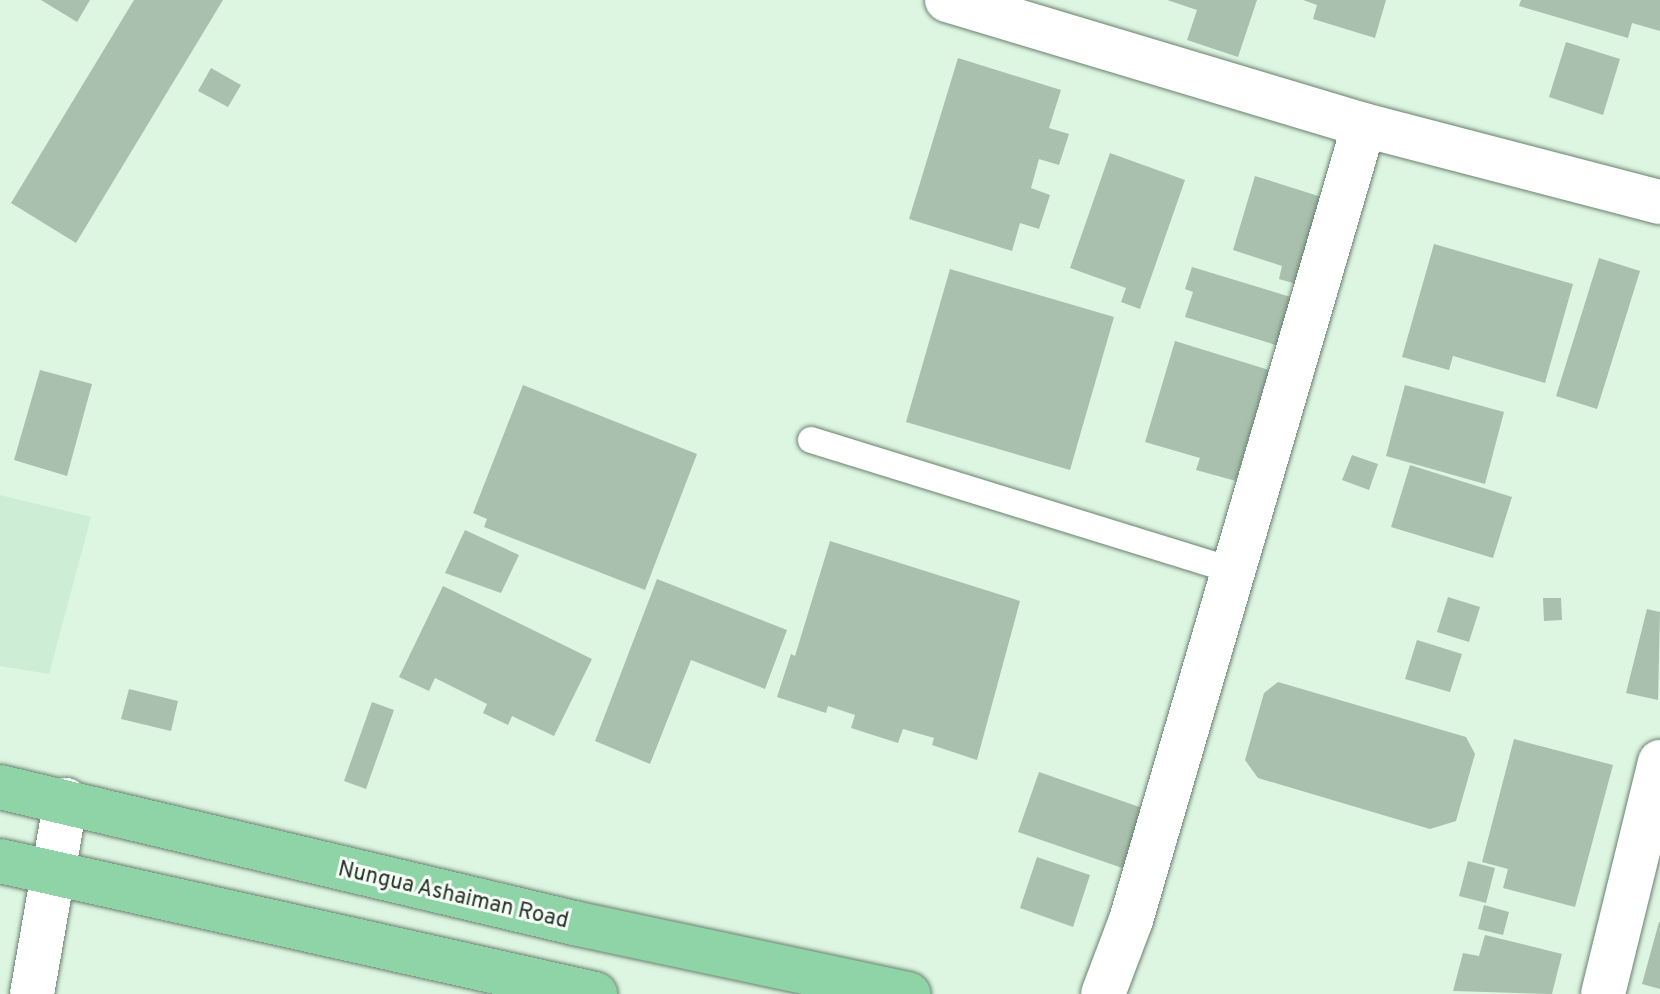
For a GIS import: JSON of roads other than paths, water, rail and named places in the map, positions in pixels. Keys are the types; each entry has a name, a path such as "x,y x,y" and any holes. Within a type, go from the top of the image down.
{"main road":[{"name":"Nungua Ashaiman Road","path":"0,787 66,800 301,861 909,994"},
{"path":"0,861 595,994"}],"street":[{"path":"947,0 1364,125 1660,202"},
{"path":"1103,994 1131,920 1230,570 1364,125"},
{"path":"1603,994 1660,762"},
{"path":"32,994 66,800"}],"lane":[{"path":"811,440 1230,570"}]}
